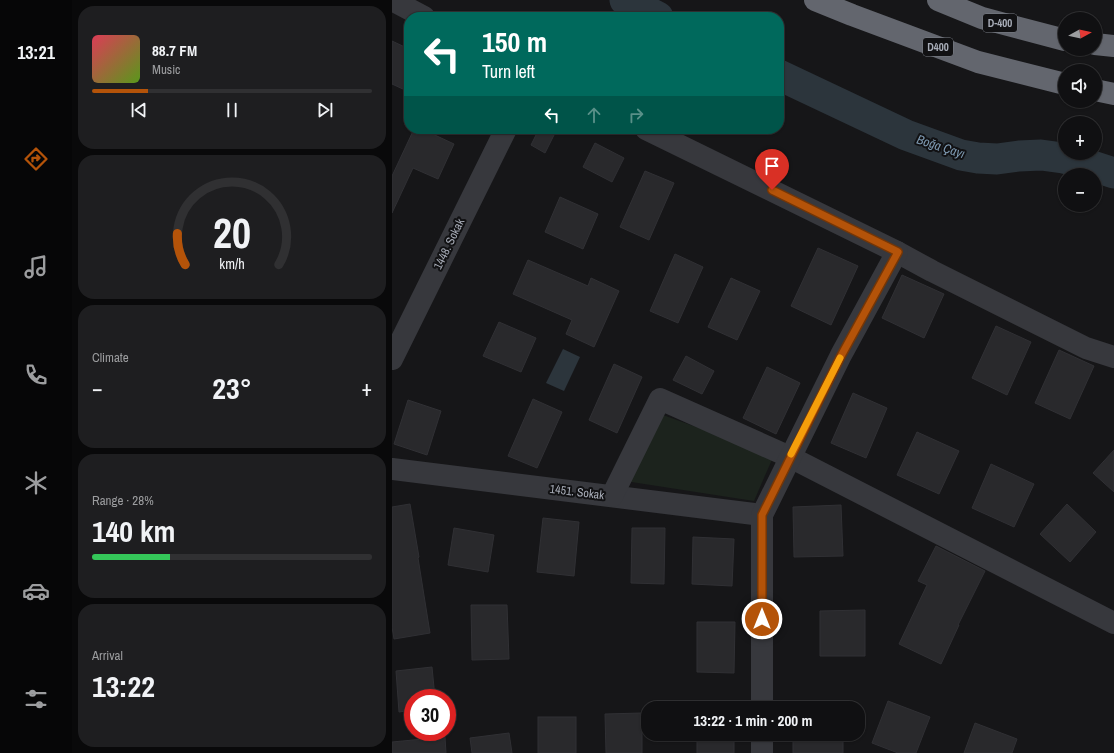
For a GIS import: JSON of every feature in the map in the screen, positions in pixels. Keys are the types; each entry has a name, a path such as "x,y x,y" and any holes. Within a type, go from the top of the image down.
{"highway":[{"name":"D400","path":"815,0 978,62 1058,82"},
{"name":"D-400","path":"938,0 982,18 1058,38"},
{"path":"1102,45 1114,46"},
{"path":"1102,91 1114,94"}],"street":[{"path":"392,0 415,12"},
{"name":"1448. Sokak","path":"392,359 504,134"},
{"path":"656,134 898,252 932,271 1086,348 1114,357"},
{"path":"762,701 762,515 841,356 898,252"},
{"path":"612,496 660,399 790,457 1114,623"},
{"name":"1451. Sokak","path":"392,469 762,515"},
{"path":"762,741 762,753"}],"shaded area":[{"path":"563,349 580,357 564,391 546,383"},
{"path":"663,415 774,455 754,501 625,481"}],"building":[{"path":"392,41 404,47 404,90 392,84"},
{"path":"412,134 433,134 454,144 438,179 413,168 392,213 392,176"},
{"path":"536,134 554,134 545,153 531,145"},
{"path":"595,143 624,158 612,182 583,167"},
{"path":"645,171 674,183 649,240 620,227"},
{"path":"560,197 598,214 583,249 545,232"},
{"path":"818,248 858,266 831,325 791,306"},
{"path":"675,254 703,267 678,323 650,311"},
{"path":"528,260 588,286 591,278 619,291 594,347 566,334 572,320 513,294"},
{"path":"902,275 944,294 924,338 882,318"},
{"path":"731,278 760,291 737,340 708,327"},
{"path":"499,322 536,338 521,372 483,356"},
{"path":"996,326 1031,342 1007,395 972,378"},
{"path":"1059,350 1094,366 1070,419 1035,403"},
{"path":"686,356 714,371 702,394 673,380"},
{"path":"614,364 642,377 617,433 589,420"},
{"path":"767,367 800,383 776,434 743,418"},
{"path":"853,393 887,408 866,458 831,443"},
{"path":"533,399 562,412 537,468 508,456"},
{"path":"408,400 441,411 427,455 394,444"},
{"path":"917,432 959,451 939,494 897,475"},
{"path":"1114,450 1114,492 1093,473"},
{"path":"991,464 1034,484 1014,527 972,508"},
{"path":"410,504 430,633 394,639 392,627 392,507"},
{"path":"1067,504 1096,532 1070,562 1040,534"},
{"path":"841,505 843,556 794,557 793,507"},
{"path":"543,518 579,522 574,576 537,572"},
{"path":"454,528 494,535 488,572 448,565"},
{"path":"632,528 665,528 664,584 631,583"},
{"path":"693,537 734,539 732,586 692,584"},
{"path":"936,546 985,571 958,625 941,664 899,644 927,585 918,581"},
{"path":"471,605 507,605 509,659 472,660"},
{"path":"865,610 865,656 820,656 820,611"},
{"path":"697,622 735,622 734,673 697,672"},
{"path":"432,667 434,689 404,689 404,711 399,712 396,671"},
{"path":"888,701 930,717 916,753 898,753 872,743"},
{"path":"641,713 642,753 606,753 605,714"},
{"path":"538,717 576,717 576,753 538,753"},
{"path":"975,723 1017,739 1012,753 964,753"},
{"path":"509,733 512,753 472,753 470,738"},
{"path":"445,741 446,753 392,753 392,742"},
{"path":"697,741 734,741 734,753 697,753"},
{"path":"793,741 843,741 843,753 793,753"}],"waterway":[{"name":"Boğa Çayı","path":"625,0 648,12"},
{"name":"Boğa Çayı","path":"784,77 906,135 961,155 997,159 1041,155 1080,162 1114,173"}],"slow traffic":[{"path":"791,454 840,358"}],"route":[{"path":"762,619 762,515 841,356 898,252 772,190"}]}
